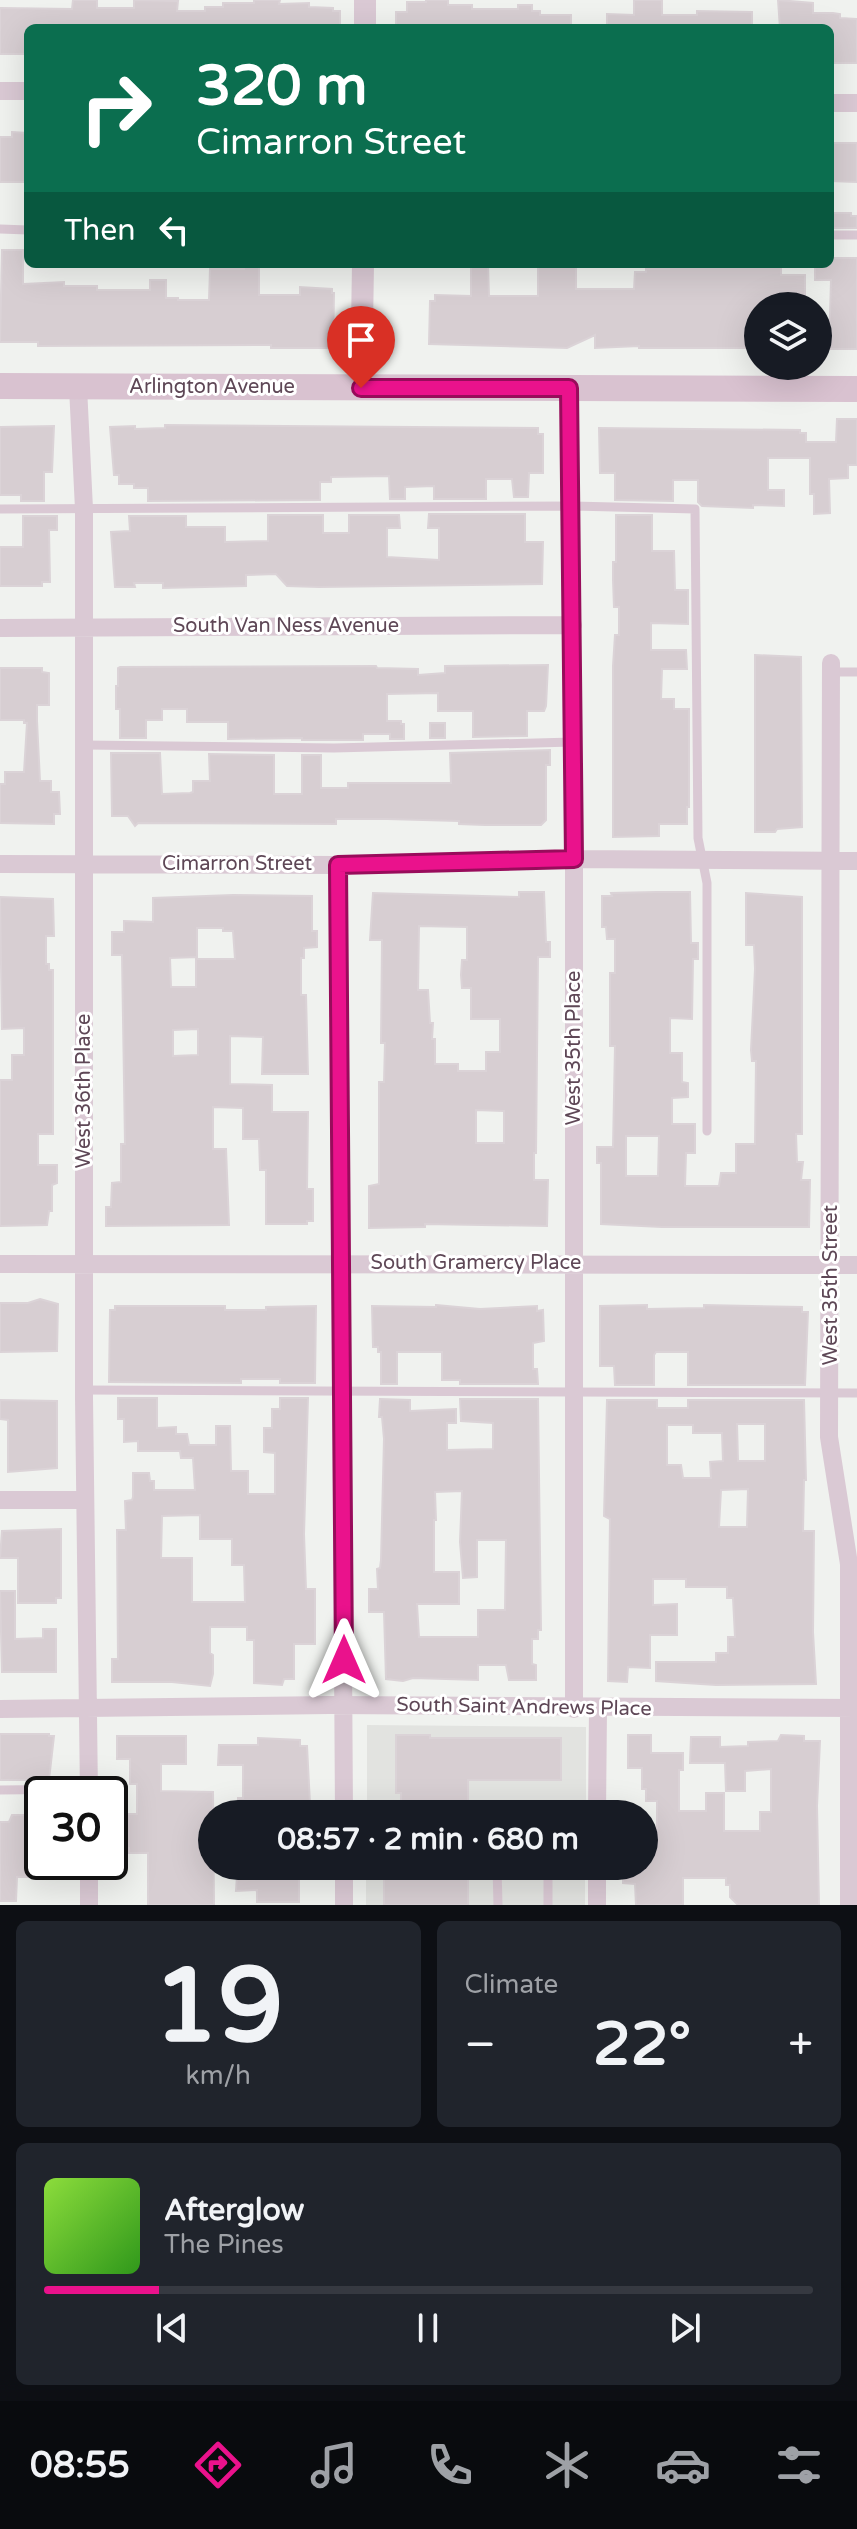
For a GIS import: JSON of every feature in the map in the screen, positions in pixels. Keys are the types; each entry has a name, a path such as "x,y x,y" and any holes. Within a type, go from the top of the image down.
{"main road":[{"name":"Arlington Avenue","path":"0,386 857,389"}],"street":[{"path":"365,0 365,24"},
{"path":"0,91 24,91"},
{"path":"834,103 857,103"},
{"path":"361,388 363,268"},
{"name":"West 36th Place","path":"78,387 84,509 84,1390 89,1776"},
{"name":"West 35th Place","path":"569,388 574,742 574,1709"},
{"name":"South Van Ness Avenue","path":"0,628 573,625"},
{"name":"West 35th Street","path":"831,667 831,1462 849,1564 853,1708 849,1905"},
{"name":"Cimarron Street","path":"0,864 338,865 574,859 857,861"},
{"path":"338,865 344,1800"},
{"name":"South Gramercy Place","path":"0,1264 857,1265"},
{"path":"0,1500 85,1500"},
{"name":"South Saint Andrews Place","path":"0,1709 345,1705 574,1709 853,1708"},
{"path":"597,1800 598,1709"},
{"path":"89,1880 89,1905"},
{"path":"344,1880 344,1905"},
{"path":"597,1880 597,1905"}],"lane":[{"path":"0,229 24,230"},
{"path":"834,235 857,235"},
{"path":"0,509 573,506 695,509 698,838 707,883 707,1131"},
{"path":"831,667 857,672"},
{"path":"85,745 334,748 574,742"},
{"path":"84,1390 857,1393"},
{"path":"0,1790 24,1790"},
{"path":"497,1880 498,1905"},
{"path":"548,1880 548,1905"}],"shaded area":[{"path":"367,1725 586,1727 586,1800 367,1800"},
{"path":"366,1880 585,1880 585,1905 366,1905"}],"building":[{"path":"73,0 97,0 97,8 134,8 134,0 178,1 177,11 205,11 205,7 223,7 223,3 280,0 279,4 309,3 309,7 333,8 333,11 340,11 340,24 24,24 24,54 0,54 0,8 72,9"},
{"path":"448,0 448,5 472,5 472,9 518,9 518,5 532,5 532,11 540,11 540,15 571,15 571,24 396,24 396,12 407,12 407,2"},
{"path":"634,0 662,0 662,15 697,15 697,11 752,12 752,24 607,24 607,14 634,15"},
{"path":"778,0 813,3 813,13 833,13 840,14 840,18 857,19 857,63 834,63 834,24 780,24"},
{"path":"12,132 24,133 24,182 0,182 0,137 12,137"},
{"path":"834,143 857,143 857,182 834,181"},
{"path":"834,213 857,216 857,228 834,228"},
{"path":"2,250 23,250 23,284 64,282 64,286 97,286 97,290 150,290 150,280 166,280 166,298 209,300 210,269 259,268 259,295 300,295 300,287 332,289 334,293 333,348 271,348 271,345 38,346 38,342 0,342"},
{"path":"834,258 857,258 857,349 832,349 831,280 815,280 815,268 834,268"},
{"path":"471,268 488,268 489,296 538,296 538,268 576,268 576,289 634,289 635,272 646,272 646,269 781,268 781,275 805,275 805,292 744,292 744,348 595,348 595,335 567,348 429,344 430,301 435,301 435,295 471,296"},
{"path":"837,419 857,419 857,465 848,465 848,478 829,479 830,513 814,514 814,494 810,494 810,458 768,458 768,490 784,490 784,506 702,506 698,502 698,480 673,480 673,501 615,500 615,473 600,473 599,428 800,430 800,433 806,433 806,442 836,442"},
{"path":"165,425 538,428 538,434 543,434 543,473 529,473 528,497 514,497 512,479 486,479 486,499 434,499 434,486 405,487 405,499 390,499 389,476 331,477 331,482 320,482 320,500 148,501 148,488 119,484 119,475 114,475 110,427 165,428"},
{"path":"54,426 52,472 44,472 44,501 21,501 21,495 0,495 0,427"},
{"path":"429,514 525,514 525,542 543,542 542,584 287,586 276,574 246,575 246,586 163,588 163,583 134,583 135,587 115,587 111,532 130,531 129,516 186,516 186,527 225,527 225,542 268,541 268,515 323,515 323,533 349,533 349,515 399,515 400,528 387,528 387,557 439,560 439,528 428,528"},
{"path":"616,515 652,515 652,551 674,551 675,590 688,590 688,624 651,623 651,650 686,650 687,669 662,669 661,699 674,699 674,709 689,709 687,824 659,824 659,836 613,837 613,666 615,635 619,635 619,607 614,607 613,580"},
{"path":"23,516 57,516 57,530 49,530 50,582 42,582 42,586 0,586 0,547 23,547"},
{"path":"755,655 801,657 802,827 755,832"},
{"path":"548,665 546,706 544,711 527,711 527,736 473,737 473,711 438,711 438,693 387,694 387,721 401,721 404,724 404,739 390,739 390,734 363,734 363,740 228,739 228,722 187,722 187,709 162,709 162,720 146,720 146,738 120,738 120,709 116,709 120,667 376,666 418,669 418,675 445,673 445,666"},
{"path":"0,668 42,668 42,672 49,673 49,705 37,705 37,721 40,781 51,781 51,792 59,792 60,814 54,814 54,824 0,823 0,784 5,784 5,772 24,772 27,723 24,720 0,720"},
{"path":"430,723 445,723 445,738 430,738"},
{"path":"550,750 550,765 546,765 546,820 541,825 336,819 336,824 138,823 135,826 128,816 112,816 111,753 160,753 162,794 190,793 193,792 193,781 210,781 209,754 274,755 274,794 302,794 302,755 321,755 321,788 348,788 348,783 451,783 450,753"},
{"path":"519,892 544,892 546,942 550,942 550,957 538,957 534,1153 534,1180 548,1180 547,1226 425,1224 425,1227 369,1228 369,1186 379,1184 379,1082 384,1082 385,1043 381,1043 382,940 370,940 373,893 519,897","holes":["419,926 467,927 467,960 462,960 461,975 462,988 471,988 471,1019 500,1019 500,1052 486,1052 486,1071 458,1071 458,1064 435,1064 428,990 418,990","476,1110 504,1111 504,1143 476,1143"]},
{"path":"690,892 691,943 698,943 698,959 693,959 692,1019 670,1018 670,1053 682,1053 682,1082 688,1083 688,1097 672,1098 672,1124 695,1124 695,1153 686,1153 685,1186 719,1186 721,1173 736,1173 736,1144 755,1144 756,1061 752,1061 751,1050 755,969 754,945 746,945 746,893 802,897 802,1134 796,1134 797,1162 803,1162 801,1180 810,1180 809,1227 601,1224 601,1163 597,1163 597,1147 613,1147 615,1046 610,1046 610,973 615,973 615,939 607,939 606,927 602,927 602,896 612,896 611,893","holes":["626,1136 659,1136 658,1176 626,1176"]},
{"path":"312,896 312,931 317,931 317,947 304,948 304,958 301,958 301,995 306,995 308,1074 262,1074 263,1037 230,1036 230,1084 272,1085 272,1112 308,1112 307,1189 313,1189 313,1221 307,1221 307,1224 266,1224 266,1170 260,1170 259,1139 243,1139 243,1108 213,1107 213,1149 226,1149 229,1225 106,1226 106,1207 111,1207 112,1183 121,1182 121,1144 125,1144 122,955 112,955 112,932 124,932 124,921 153,922 153,898","holes":["197,928 233,931 235,959 196,959 196,987 171,987 170,958 197,957","198,1029 198,1055 173,1056 173,1030"]},
{"path":"0,897 53,899 54,936 46,936 46,964 49,964 49,970 53,970 53,1134 38,1134 38,1165 57,1165 57,1183 52,1185 52,1211 49,1211 47,1225 0,1226 0,1080 12,1080 12,1055 24,1055 24,1028 2,1029"},
{"path":"40,1299 58,1304 57,1351 0,1352 0,1303 28,1303"},
{"path":"436,1305 480,1309 537,1306 537,1311 543,1310 544,1341 533,1343 533,1369 537,1369 538,1384 460,1384 460,1380 442,1380 442,1352 397,1352 397,1384 381,1384 381,1352 378,1352 378,1347 373,1347 372,1306"},
{"path":"647,1305 647,1309 704,1308 704,1305 802,1307 802,1312 808,1312 805,1385 688,1385 688,1352 656,1352 654,1385 615,1385 614,1366 600,1366 600,1306"},
{"path":"115,1306 225,1306 225,1310 266,1310 266,1307 316,1306 315,1383 280,1383 280,1379 241,1379 241,1383 109,1382 110,1310 115,1310"},
{"path":"118,1398 157,1398 157,1428 176,1427 176,1434 187,1434 189,1445 216,1445 216,1426 230,1426 231,1471 248,1471 248,1494 275,1494 275,1453 264,1452 264,1428 272,1428 272,1409 280,1409 280,1398 308,1398 304,1534 306,1589 315,1589 315,1644 294,1644 294,1679 284,1679 282,1685 254,1683 254,1640 247,1640 247,1627 210,1627 213,1674 210,1686 172,1682 112,1682 112,1659 118,1659 117,1530 126,1530 125,1501 133,1497 133,1473 149,1473 150,1481 154,1481 154,1490 195,1490 193,1458 181,1458 180,1451 138,1451 138,1441 124,1442 124,1419 118,1419","holes":["200,1515 200,1539 232,1539 232,1565 244,1565 245,1602 192,1602 192,1558 161,1558 162,1516"]},
{"path":"380,1399 410,1400 410,1411 456,1409 456,1423 447,1423 447,1450 493,1449 493,1423 461,1421 460,1399 538,1399 541,1630 538,1630 538,1639 532,1639 532,1664 536,1665 536,1680 509,1680 506,1665 478,1665 478,1680 386,1679 384,1612 369,1612 369,1589 378,1589 377,1569 381,1560 384,1439 382,1417 379,1417","holes":["462,1491 460,1542 463,1578 477,1577 477,1540 506,1540 505,1610 478,1610 478,1637 419,1637 417,1604 459,1604 459,1572 434,1572 435,1492"]},
{"path":"0,1400 57,1401 57,1468 8,1472 8,1420 0,1419"},
{"path":"607,1400 657,1400 657,1408 688,1408 688,1400 804,1400 806,1480 803,1531 814,1531 816,1684 716,1685 656,1681 656,1662 716,1662 716,1653 728,1653 728,1637 735,1637 733,1598 727,1598 727,1587 686,1587 686,1579 653,1579 653,1605 677,1604 677,1635 650,1635 650,1668 628,1667 627,1682 608,1681 610,1519 604,1516","holes":["737,1424 765,1424 765,1461 738,1461","667,1425 693,1425 693,1433 722,1433 723,1461 710,1462 711,1478 683,1478 681,1465 667,1465","748,1489 747,1527 719,1527 721,1490"]},
{"path":"61,1529 61,1598 56,1598 56,1603 18,1603 18,1558 0,1558 2,1531"},
{"path":"0,1591 15,1591 15,1639 43,1638 43,1629 56,1629 56,1672 2,1672"},
{"path":"0,1734 54,1736 49,1776 0,1780"},
{"path":"396,1735 561,1738 561,1780 468,1780 468,1800 401,1800 401,1793 396,1793"},
{"path":"628,1735 651,1735 651,1753 683,1753 683,1770 679,1770 679,1811 706,1811 706,1793 724,1793 724,1831 760,1831 760,1812 771,1812 771,1769 745,1771 745,1791 726,1791 725,1763 690,1763 691,1737 720,1737 720,1747 778,1741 781,1735 804,1736 804,1741 820,1741 817,1806 819,1905 738,1905 730,1897 730,1885 726,1885 726,1878 683,1878 683,1905 636,1905 635,1884 623,1883 623,1880 658,1880 658,1800 646,1800 646,1789 642,1789 642,1768 628,1768"},
{"path":"117,1736 186,1736 186,1764 161,1764 161,1791 213,1792 213,1800 198,1800 198,1880 214,1880 214,1905 148,1905 148,1853 129,1853 128,1848 128,1814 137,1814 137,1784 130,1784 130,1759 117,1759"},
{"path":"258,1738 300,1740 300,1746 307,1746 310,1800 238,1800 243,1798 243,1765 218,1765 219,1745 258,1745"},
{"path":"12,1815 24,1815 24,1877 17,1877 16,1901 0,1901 0,1822 9,1822"},
{"path":"237,1880 299,1880 299,1902 257,1902 257,1890 236,1891"},
{"path":"384,1880 468,1880 468,1905 384,1905"}],"route":[{"path":"344,1660 338,865 574,859 573,506 569,388 361,388"}]}
